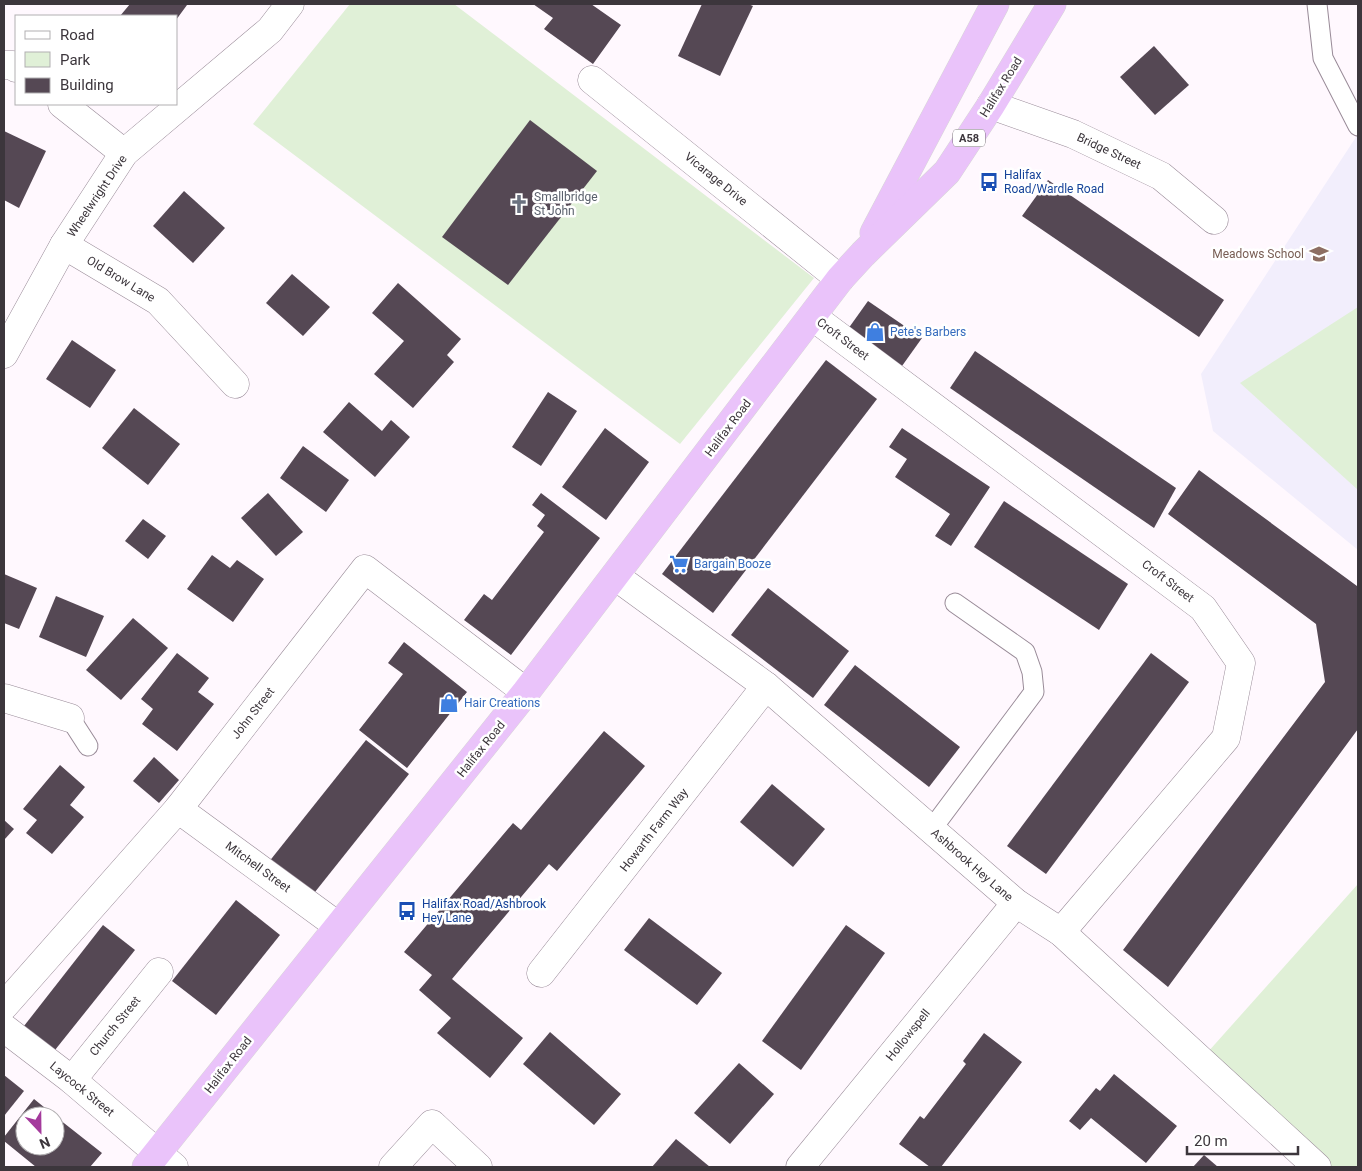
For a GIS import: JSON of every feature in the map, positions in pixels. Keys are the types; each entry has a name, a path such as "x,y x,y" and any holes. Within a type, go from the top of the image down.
{"highway":[{"name":"Halifax Road","path":"863,254 994,4"},
{"name":"Halifax Road","path":"160,1162 338,926 526,692 813,317 840,279 947,172 991,105 1052,4"}],"street":[{"name":"Wheelwright Drive","path":"4,354 64,245 124,153 270,30 290,4"},
{"name":"Vicarage Drive","path":"592,80 840,279"},
{"path":"63,105 124,153"},
{"name":"Bridge Street","path":"991,105 1072,134 1161,176 1214,220"},
{"name":"Old Brow Lane","path":"64,245 158,301 235,384"},
{"name":"Croft Street","path":"813,317 1203,608 1241,663 1226,738 1061,932"},
{"name":"John Street","path":"4,1006 178,809 365,569 526,692"},
{"name":"Ashbrook Hey Lane","path":"615,576 766,686 1016,903 1061,932 1317,1167"},
{"name":"Howarth Farm Way","path":"541,973 766,686"},
{"path":"4,698 70,718"},
{"name":"Mitchell Street","path":"178,809 338,926"},
{"name":"Hollowspell","path":"800,1167 1016,903"},
{"name":"Church Street","path":"72,1080 159,972"},
{"name":"Laycock Street","path":"4,1028 72,1080 160,1162"},
{"path":"393,1167 432,1124 478,1167"}],"lane":[{"path":"1317,4 1324,58 1358,126"},
{"path":"932,830 1034,692 1032,672 1025,652 955,603"},
{"path":"70,718 88,746"}],"shaded area":[{"name":"Meadows School","path":"1358,134 1358,550 1213,431 1201,374"}],"green space":[{"path":"350,4 454,4 814,278 680,444 253,124"},
{"path":"1358,307 1358,490 1240,383"},
{"path":"1358,884 1358,1167 1327,1167 1207,1053"}],"building":[{"path":"130,4 187,5 178,17 178,15 121,15"},
{"path":"533,4 591,4 621,25 593,64 544,29 553,18"},
{"path":"702,4 748,4 753,6 720,76 678,56"},
{"path":"1154,46 1189,85 1155,115 1120,77"},
{"name":"Smallbridge St John","path":"530,120 597,171 508,285 442,237"},
{"path":"4,131 46,151 19,208 4,200"},
{"path":"1048,180 1224,300 1199,337 1022,216"},
{"path":"184,191 225,228 193,263 153,226"},
{"path":"292,274 330,307 303,336 266,303"},
{"path":"398,283 461,339 447,355 454,362 413,408 374,374 404,341 372,313"},
{"path":"868,301 922,338 902,366 848,329"},
{"path":"72,340 116,370 90,408 46,379"},
{"path":"975,351 1176,488 1154,528 950,388"},
{"path":"826,360 877,399 713,613 662,574"},
{"path":"548,392 577,411 541,466 512,447"},
{"path":"349,402 382,431 391,420 410,437 375,477 323,432"},
{"path":"134,408 180,444 148,485 102,448"},
{"path":"605,428 649,462 606,520 562,487"},
{"path":"902,428 990,487 951,546 935,536 950,514 895,477 907,459 889,447"},
{"path":"303,446 349,480 326,512 280,478"},
{"path":"1199,470 1357,586 1358,729 1168,987 1123,950 1325,682 1316,624 1168,514"},
{"path":"268,493 303,532 276,556 241,518"},
{"path":"541,493 600,538 511,655 464,620 484,594 492,600 544,532 537,526 545,515 532,505"},
{"path":"1004,501 1128,584 1099,630 974,547"},
{"path":"143,519 166,536 148,559 125,541"},
{"path":"212,555 230,568 237,560 264,579 233,622 187,589"},
{"path":"4,574 37,588 19,629 4,623"},
{"path":"768,588 849,651 813,698 731,635"},
{"path":"56,596 104,616 86,657 39,637"},
{"path":"133,618 168,648 121,700 86,670"},
{"path":"404,642 467,692 407,768 359,730 403,674 388,663"},
{"path":"177,653 209,678 198,692 214,704 177,751 142,724 153,709 141,699"},
{"path":"1151,653 1189,682 1046,874 1007,846"},
{"path":"855,665 960,747 929,787 824,705"},
{"path":"604,731 645,766 557,871 549,864 452,979 523,1038 490,1078 437,1033 451,1018 419,990 432,975 404,952 513,823 521,830"},
{"path":"366,740 409,774 311,897 268,863"},
{"path":"154,757 179,780 159,803 133,781"},
{"path":"60,765 85,787 70,805 84,817 52,854 26,833 37,820 23,809"},
{"path":"772,784 825,829 793,867 740,822"},
{"path":"4,820 14,829 4,840"},
{"path":"236,900 280,935 216,1015 172,981"},
{"path":"649,918 722,973 697,1005 624,950"},
{"path":"103,925 135,950 55,1050 24,1026"},
{"path":"846,925 885,953 801,1070 762,1041"},
{"path":"550,1032 621,1094 594,1125 523,1064"},
{"path":"984,1033 1022,1062 941,1167 930,1167 899,1144 920,1116 924,1119 966,1064 963,1061"},
{"path":"739,1063 774,1094 730,1144 694,1113"},
{"path":"1114,1074 1177,1126 1146,1163 1091,1118 1080,1130 1069,1121 1096,1088 1100,1091"},
{"path":"4,1075 24,1091 4,1116"},
{"path":"34,1099 43,1106 28,1106"},
{"path":"15,1123 15,1150 4,1141 4,1137"},
{"path":"65,1124 102,1153 90,1167 36,1167 22,1156 65,1156"},
{"path":"676,1139 710,1167 652,1167"},
{"path":"1204,1155 1218,1167 1193,1167"}],"place":[{"name":"Halifax Road/Wardle Road","path":"989,182"},
{"name":"Smallbridge St John","path":"519,204"},
{"name":"Meadows School","path":"1319,254"},
{"name":"Pete's Barbers","path":"875,332"},
{"name":"Bargain Booze","path":"679,564"},
{"name":"Hair Creations","path":"449,703"},
{"name":"Halifax Road/Ashbrook Hey Lane","path":"407,911"}]}
